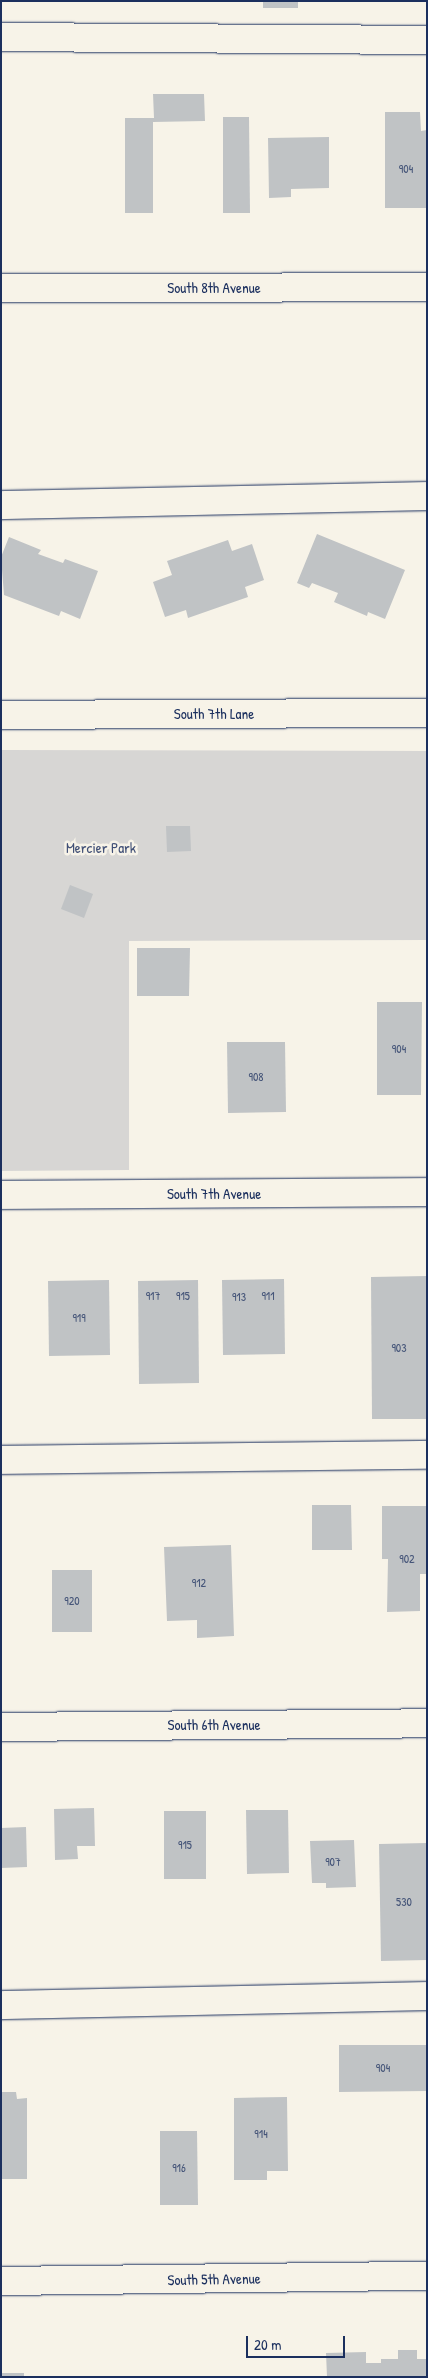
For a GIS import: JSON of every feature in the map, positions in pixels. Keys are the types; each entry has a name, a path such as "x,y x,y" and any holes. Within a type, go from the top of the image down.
{"street":[{"path":"1,37 427,40"},
{"name":"South 8th Avenue","path":"1,288 427,287"},
{"path":"1,505 427,496"},
{"name":"South 7th Lane","path":"1,715 427,712"},
{"name":"South 7th Avenue","path":"1,1195 427,1192"},
{"path":"1,1460 427,1455"},
{"name":"South 6th Avenue","path":"1,1726 427,1723"},
{"path":"1,2005 427,1996"},
{"name":"South 5th Avenue","path":"1,2281 427,2276"}],"green space":[{"name":"Mercier Park","path":"1,750 427,751 427,940 129,941 129,1170 1,1171"}],"building":[{"path":"263,1 298,1 298,8 263,8"},
{"path":"153,94 204,94 205,121 153,122 153,213 125,213 125,118 154,118"},
{"path":"385,112 420,112 421,131 427,130 427,208 385,208"},
{"path":"223,117 249,117 250,213 223,213"},
{"path":"329,137 329,188 291,189 291,197 269,198 268,138"},
{"path":"317,534 405,570 385,619 368,612 367,616 334,602 338,593 312,583 309,588 297,583"},
{"path":"9,537 41,550 38,554 63,563 65,559 98,571 80,619 61,611 59,616 4,595 1,557"},
{"path":"228,540 232,551 252,544 264,580 245,587 248,597 188,618 186,610 165,617 153,582 172,575 167,561"},
{"path":"166,826 190,826 191,851 167,852"},
{"path":"70,885 93,894 84,918 61,909"},
{"path":"137,948 190,948 189,996 137,996"},
{"path":"377,1002 422,1002 421,1095 377,1095"},
{"path":"227,1042 285,1042 286,1112 228,1113"},
{"path":"427,1276 427,1419 372,1419 371,1277"},
{"path":"284,1279 285,1354 223,1355 222,1280"},
{"path":"109,1280 110,1355 49,1356 48,1281"},
{"path":"198,1280 199,1383 139,1384 138,1281"},
{"path":"312,1505 351,1505 352,1550 312,1550"},
{"path":"382,1506 427,1506 427,1574 420,1574 420,1611 387,1612 388,1559 382,1559"},
{"path":"231,1545 234,1636 197,1638 197,1620 167,1621 164,1547"},
{"path":"52,1570 92,1570 92,1632 52,1632"},
{"path":"94,1808 95,1846 77,1846 78,1859 55,1860 54,1809"},
{"path":"246,1810 288,1810 289,1873 247,1874"},
{"path":"164,1811 206,1811 206,1879 164,1879"},
{"path":"26,1827 27,1867 1,1868 1,1828"},
{"path":"354,1840 356,1887 326,1888 326,1883 312,1883 310,1841"},
{"path":"427,1843 427,1960 381,1961 379,1844"},
{"path":"339,2045 426,2045 427,2091 339,2092"},
{"path":"1,2092 16,2092 17,2099 27,2098 27,2179 1,2179"},
{"path":"287,2097 288,2171 267,2171 267,2180 234,2180 234,2098"},
{"path":"160,2131 197,2131 198,2205 160,2205"},
{"path":"398,2350 417,2350 417,2359 427,2359 427,2377 327,2377 326,2353 366,2352 366,2363 381,2363 381,2359 398,2359"},
{"path":"1,2373 24,2373 24,2377 1,2377"}]}
